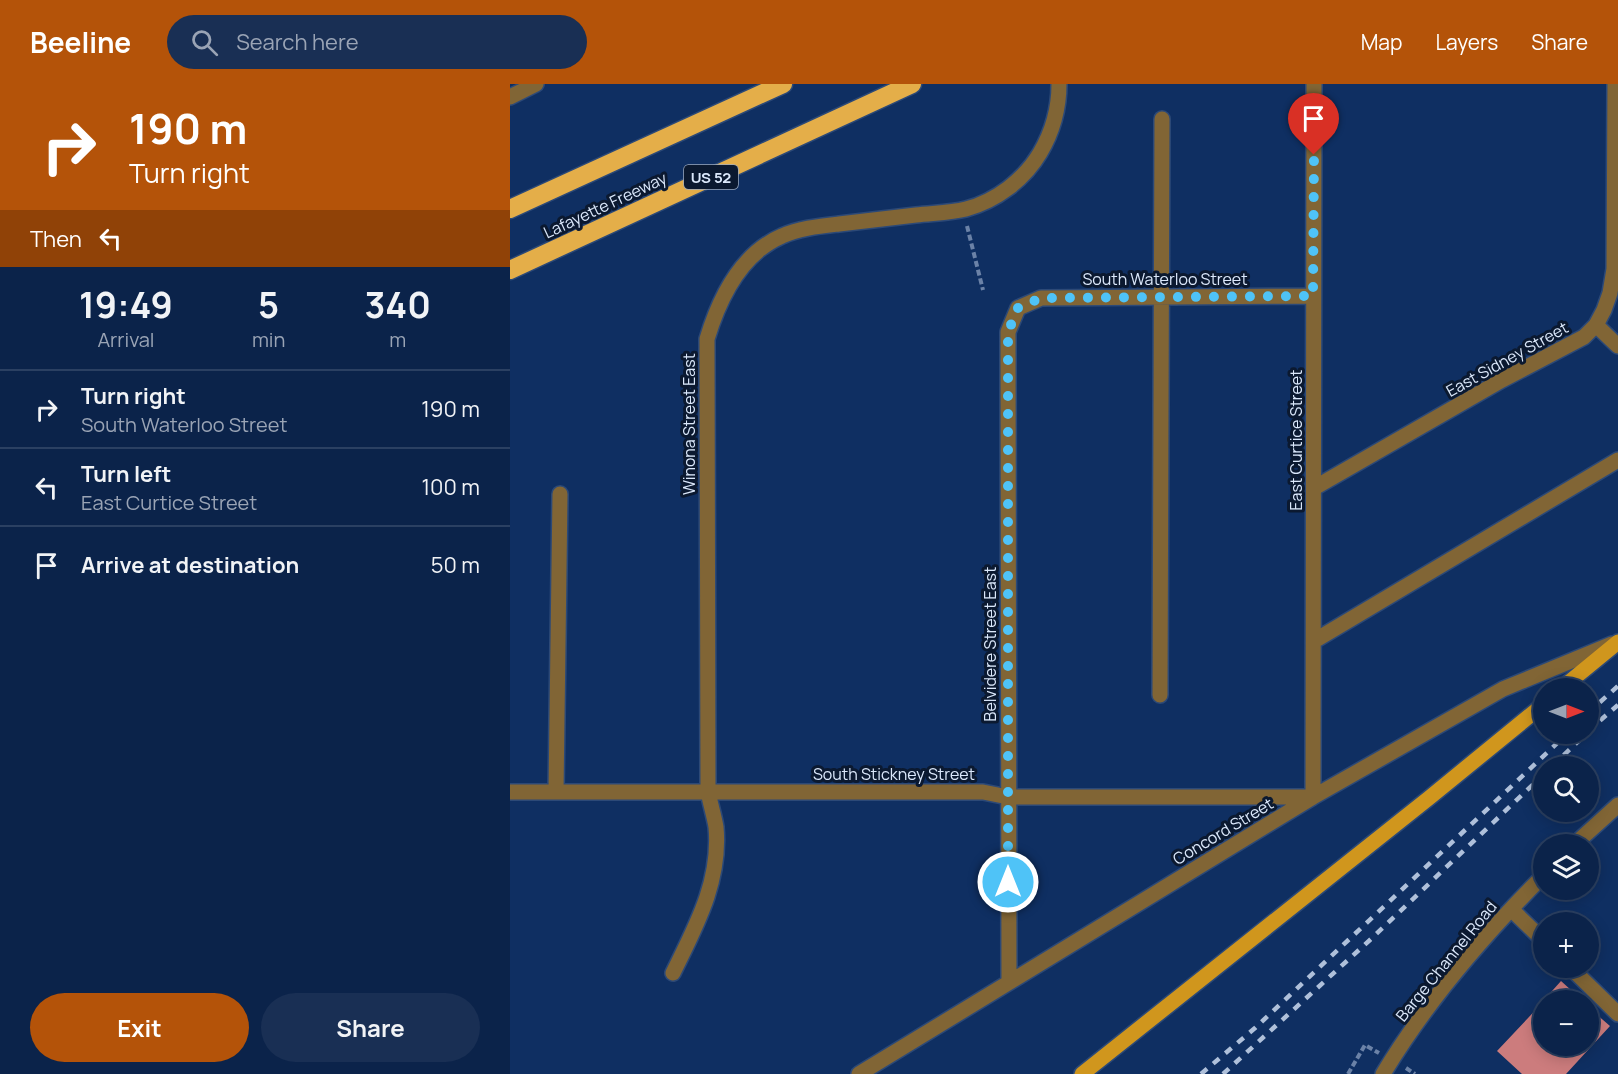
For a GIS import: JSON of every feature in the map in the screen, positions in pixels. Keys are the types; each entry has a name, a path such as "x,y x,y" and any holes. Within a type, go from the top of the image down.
{"highway":[{"path":"510,209 783,84"},
{"name":"Lafayette Freeway","path":"510,270 912,84"}],"main road":[{"name":"Concord Street","path":"1574,678 1618,642"},
{"path":"1082,1074 1533,713"}],"street":[{"path":"510,97 536,84"},
{"name":"East Curtice Street","path":"1313,797 1314,84"},
{"name":"East Sidney Street","path":"1314,488 1584,337 1596,325 1610,293 1614,269 1615,84"},
{"name":"Winona Street East","path":"673,973 701,917 715,871 716,827 708,791 707,339 717,308 733,278 759,250 782,236 814,227 965,209 990,200 1017,182 1035,161 1051,134 1059,91"},
{"path":"1160,695 1162,118"},
{"name":"South Waterloo Street","path":"1018,308 1041,298 1313,296"},
{"name":"Belvidere Street East","path":"1009,982 1008,332 1018,308"},
{"path":"1596,325 1618,346"},
{"path":"1314,641 1618,460"},
{"path":"556,792 560,494"},
{"name":"Concord Street","path":"859,1074 1313,797 1503,689 1618,642"},
{"name":"South Stickney Street","path":"510,792 983,792 1008,797 1313,797"},
{"path":"1586,834 1618,806"},
{"name":"Barge Channel Road","path":"1383,1074 1425,1012 1463,963 1533,886"},
{"path":"1511,909 1533,930"},
{"path":"1581,978 1618,1014"}],"path":[{"path":"966,230 983,290"},
{"path":"1348,1074 1365,1045"},
{"path":"1408,1070 1416,1074"}],"building":[{"path":"1561,981 1571,990 1553,990"},
{"path":"1533,1013 1533,1056 1582,1056 1566,1074 1522,1074 1497,1051"},
{"path":"1599,1016 1610,1026 1599,1038"}],"railway":[{"path":"1599,703 1618,686"},
{"path":"1599,721 1618,705"},
{"path":"1201,1074 1255,1028 1556,744"},
{"path":"1563,756 1575,744"},
{"path":"1223,1074 1371,939 1533,784"}],"route":[{"path":"1008,882 1008,332 1018,308 1041,298 1313,296 1314,155"}]}
